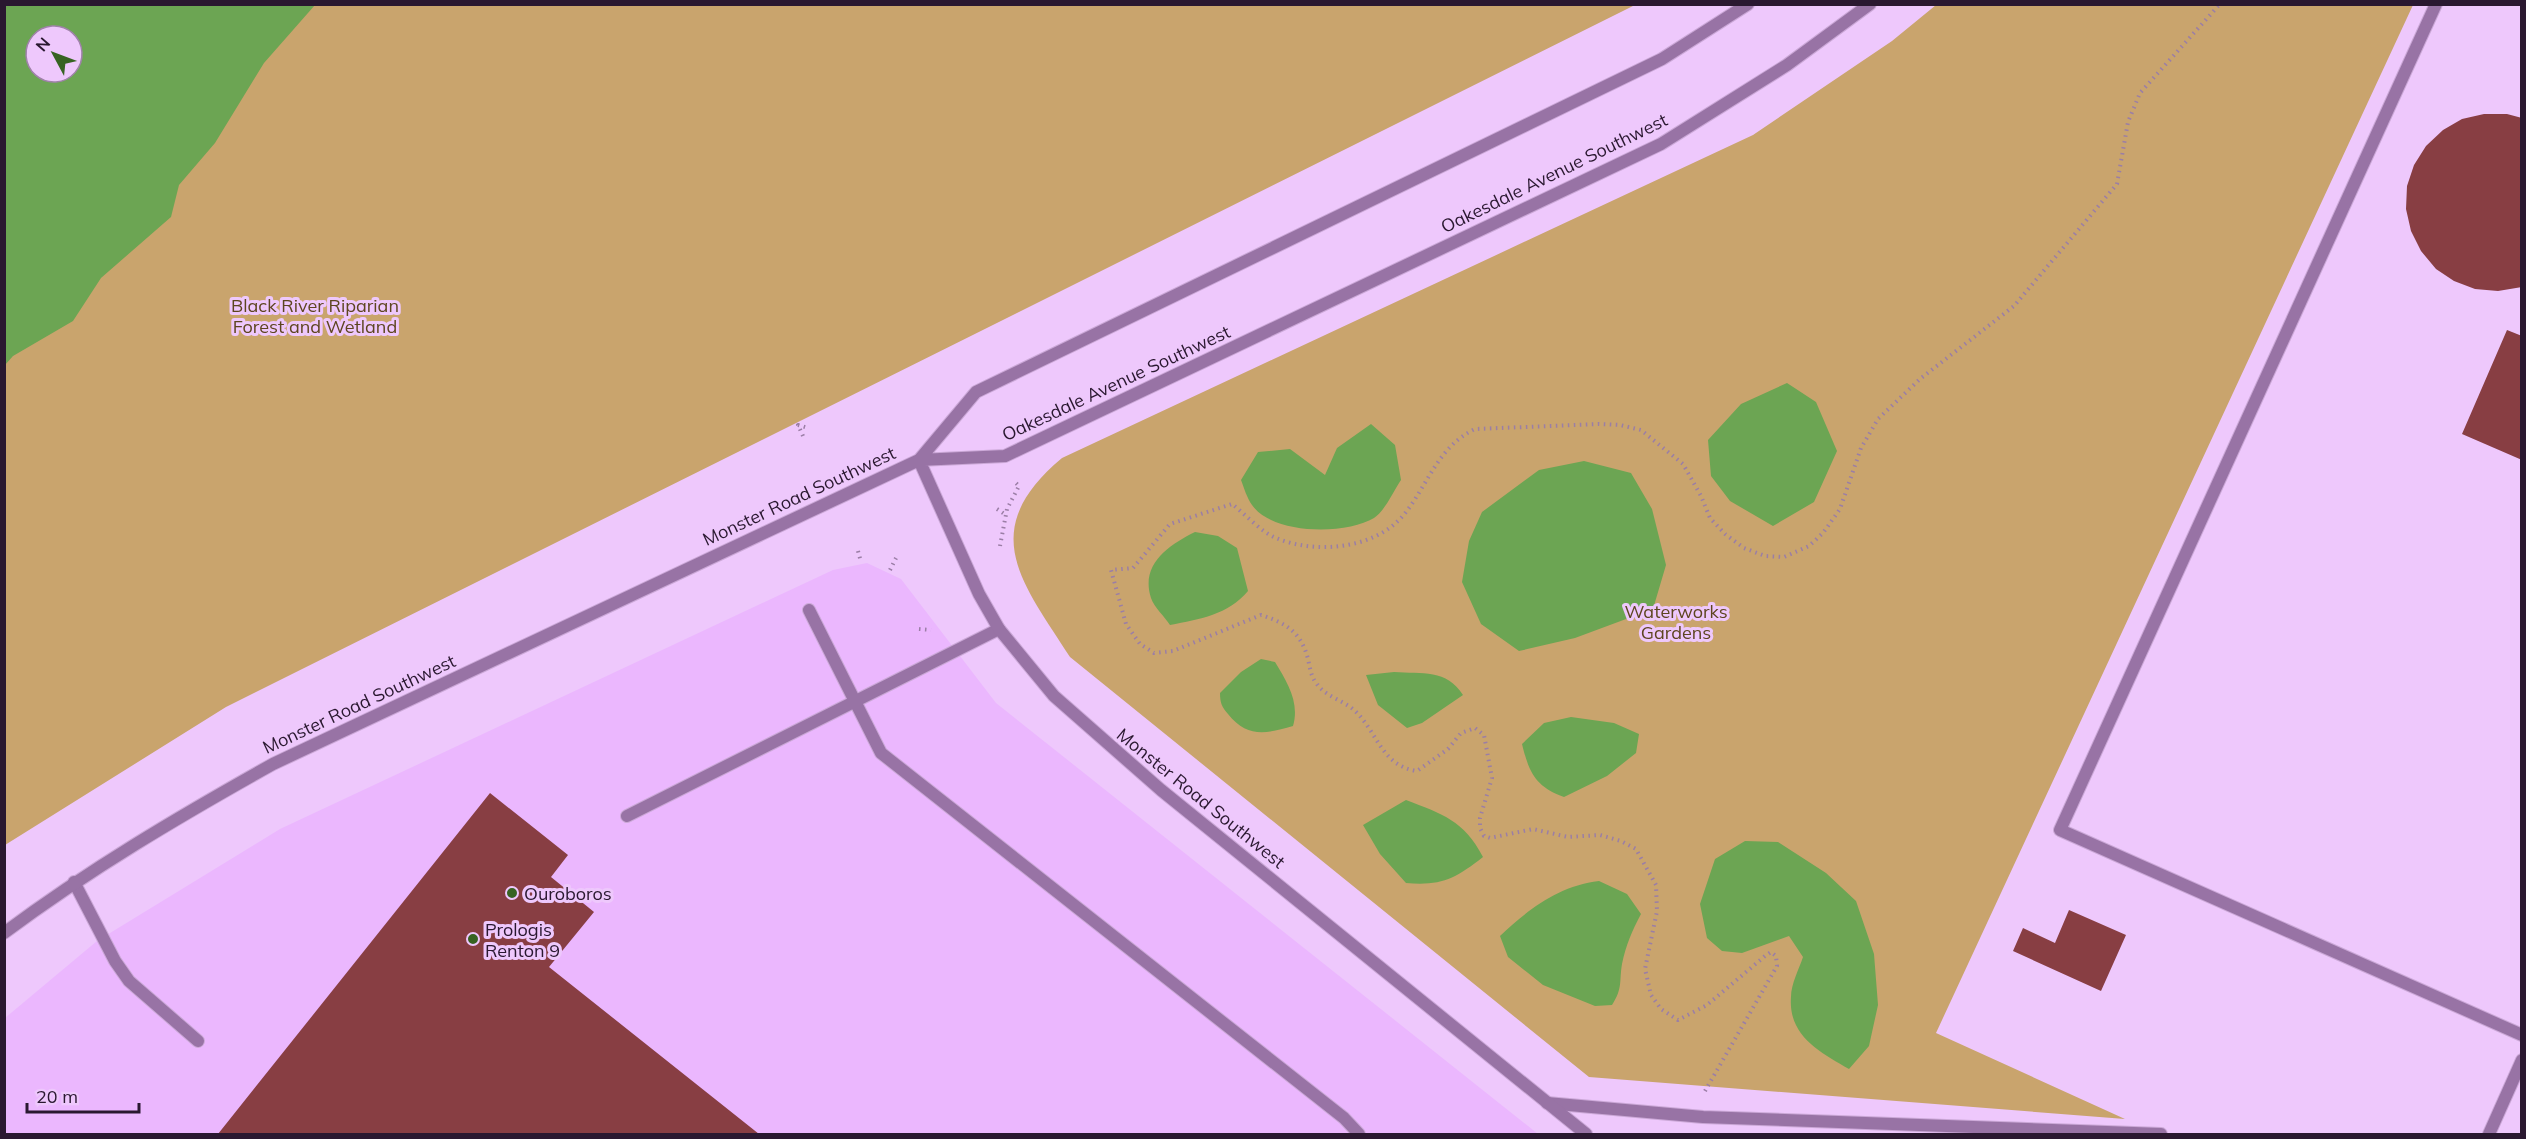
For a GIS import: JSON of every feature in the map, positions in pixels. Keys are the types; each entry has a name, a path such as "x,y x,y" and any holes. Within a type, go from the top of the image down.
{"street":[{"path":"919,460 976,392 1662,59 1748,4"},
{"name":"Oakesdale Avenue Southwest","path":"919,460 1005,456 1661,144 1787,65 1870,4"},
{"path":"2436,4 2060,830 2522,1035"},
{"name":"Monster Road Southwest","path":"4,933 74,882 170,821 273,764 919,460 979,594 999,629 1054,696 1106,744 1586,1134"},
{"path":"809,610 881,753 1335,1111 1359,1134"},
{"path":"627,816 999,629"},
{"path":"74,882 115,961 129,981 198,1041"},
{"path":"2489,1134 2522,1060"},
{"path":"1547,1104 1691,1116 2161,1134"}],"path":[{"path":"1691,1116 1777,966 1776,956 1771,952 1707,1005 1678,1020 1661,1009 1652,994 1645,969 1657,911 1656,885 1636,849 1621,841 1600,835 1568,837 1533,829 1490,838 1484,836 1479,828 1480,818 1492,778 1484,735 1475,728 1461,733 1448,749 1417,771 1402,769 1394,763 1356,711 1319,687 1312,677 1304,645 1294,630 1281,622 1261,615 1173,651 1154,652 1140,644 1126,624 1111,570 1133,568 1170,524 1232,504 1275,538 1318,548 1364,541 1390,530 1401,518 1445,451 1460,436 1475,429 1599,424 1620,425 1641,430 1661,445 1683,464 1710,518 1744,548 1765,556 1784,557 1809,546 1840,509 1861,448 1878,419 1920,379 2014,306 2117,184 2128,122 2140,93 2220,4"},
{"path":"803,436 798,425 808,428"},
{"path":"1000,546 1006,514 1019,486 1014,481"},
{"path":"996,509 1006,514"},
{"path":"858,552 861,562"},
{"path":"890,570 896,558"},
{"path":"919,628 931,630"}],"shaded area":[{"path":"5,4 315,5 264,63 215,143 179,185 171,217 101,278 73,321 13,356 5,365"},
{"path":"1787,383 1816,402 1837,451 1814,502 1773,526 1730,501 1711,476 1708,440 1741,404"},
{"path":"1371,424 1395,445 1401,480 1386,506 1374,518 1362,524 1346,527 1310,529 1276,522 1262,515 1252,505 1241,480 1258,452 1290,449 1325,475 1337,448"},
{"path":"1584,461 1631,473 1652,509 1666,565 1653,609 1575,638 1519,651 1481,624 1462,582 1469,541 1482,512 1539,470"},
{"path":"1195,532 1218,536 1237,548 1248,591 1232,606 1213,615 1170,625 1151,598 1150,575 1159,557 1176,543"},
{"path":"867,563 901,579 996,703 1538,1134 5,1134 5,1018 97,941 280,829 833,570"},
{"path":"1261,659 1275,662 1288,685 1294,700 1293,726 1266,732 1250,730 1235,722 1223,707 1220,693 1241,672"},
{"path":"1394,672 1424,673 1442,677 1457,687 1463,695 1422,723 1407,728 1378,705 1366,675"},
{"path":"1571,717 1614,723 1639,734 1636,753 1607,776 1564,797 1547,789 1535,778 1522,744 1544,723"},
{"path":"1406,800 1441,814 1460,826 1483,857 1456,876 1438,882 1406,883 1380,854 1363,825"},
{"path":"1745,841 1778,842 1826,873 1856,901 1874,954 1878,1005 1869,1046 1849,1069 1817,1049 1800,1032 1795,1022 1791,1011 1791,992 1803,957 1789,936 1742,953 1722,951 1707,938 1700,904 1715,859"},
{"path":"1599,881 1627,894 1641,914 1625,951 1619,989 1612,1005 1595,1006 1543,985 1508,957 1500,936 1533,908 1557,893"}],"green space":[{"name":"Black River Riparian Forest and Wetland","path":"5,5 1635,5 226,707 5,845"},
{"name":"Waterworks Gardens","path":"1936,5 2413,5 1936,1033 2125,1119 1589,1077 1070,657 1036,604 1023,580 1015,556 1014,533 1020,509 1036,484 1062,458 1753,135 1892,41"}],"building":[{"path":"2484,114 2507,114 2522,118 2522,287 2498,291 2475,289 2454,281 2436,269 2421,251 2411,231 2406,209 2407,186 2414,165 2426,146 2443,130 2462,119"},
{"path":"2507,330 2522,336 2522,460 2462,434"},
{"name":"Prologis Renton 9","path":"490,793 568,855 551,877 594,912 549,967 759,1134 218,1134"},
{"path":"2069,910 2126,935 2101,991 2013,951 2023,928 2055,943"}],"place":[{"name":"Ouroboros","path":"512,893"},
{"name":"Prologis Renton 9","path":"473,939"}]}
